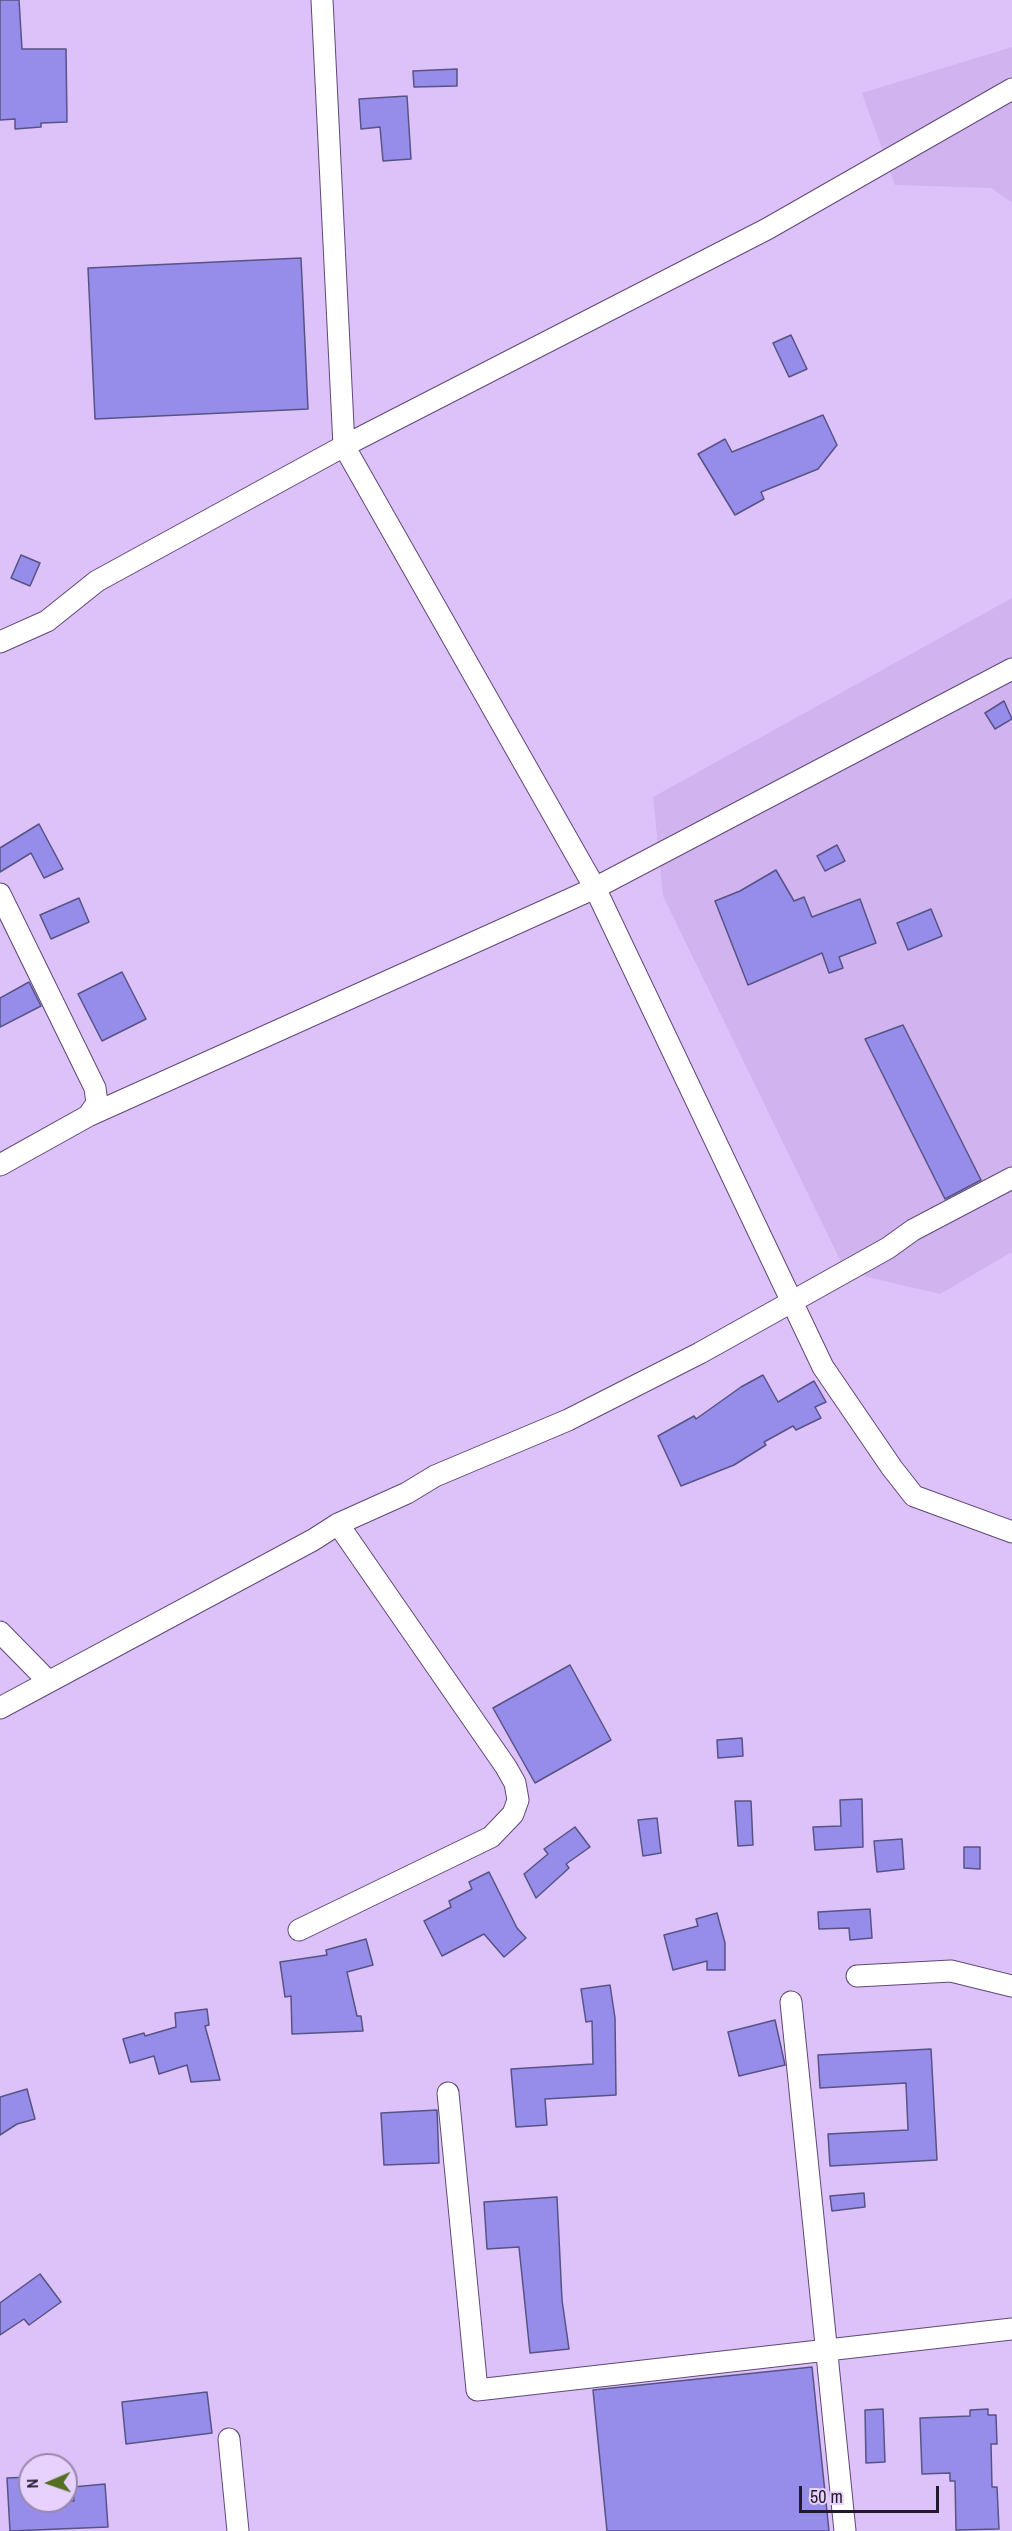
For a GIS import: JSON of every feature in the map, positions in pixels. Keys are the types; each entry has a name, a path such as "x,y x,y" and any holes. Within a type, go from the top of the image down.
{"street":[{"path":"322,0 344,446 595,888 823,1367 892,1468 914,1496 1012,1532"},
{"path":"0,642 46,621 98,581 344,446 766,229 1012,89"},
{"path":"0,1165 88,1116 595,888 1012,669"},
{"path":"0,894 95,1088 97,1103 88,1116"},
{"path":"0,1708 313,1540 338,1524 407,1493 435,1476 568,1420 700,1353 888,1248 913,1230 1012,1178"},
{"path":"299,1930 491,1837 513,1814 518,1800 515,1783 506,1767 338,1524"},
{"path":"0,1632 48,1681"},
{"path":"857,1976 951,1971 1012,1986"},
{"path":"791,2002 845,2531"},
{"path":"448,2093 477,2390 1012,2329"},
{"path":"230,2439 238,2531"}],"shaded area":[{"path":"1012,47 1012,203 991,188 895,185 862,93"},
{"path":"1012,598 1012,1252 940,1294 846,1272 663,896 653,797"}],"building":[{"path":"0,0 19,0 22,49 66,49 67,122 41,123 41,127 15,129 15,119 0,120"},
{"path":"457,69 457,86 414,87 413,71"},
{"path":"407,96 411,159 383,161 380,127 361,129 359,99"},
{"path":"301,258 308,409 95,419 88,268"},
{"path":"791,335 807,369 789,377 773,343"},
{"path":"823,415 837,445 818,469 761,492 764,499 735,515 698,454 725,439 732,452"},
{"path":"21,555 40,563 30,586 11,578"},
{"path":"1004,701 1012,719 995,729 985,713"},
{"path":"39,824 63,869 44,878 31,853 0,872 0,848"},
{"path":"837,845 845,861 825,871 817,856"},
{"path":"776,870 794,901 804,897 812,917 860,899 876,943 839,957 843,968 829,973 822,953 748,985 715,901 740,891"},
{"path":"79,898 89,922 51,939 40,915"},
{"path":"931,909 942,936 908,950 897,923"},
{"path":"122,972 146,1019 102,1041 78,994"},
{"path":"29,982 41,1006 0,1027 0,998"},
{"path":"903,1025 981,1180 945,1199 865,1039"},
{"path":"763,1375 778,1402 814,1381 826,1402 815,1407 821,1418 796,1430 793,1426 764,1442 766,1445 734,1465 681,1486 658,1436 694,1416 696,1419 741,1387"},
{"path":"570,1665 611,1740 535,1783 493,1708"},
{"path":"742,1738 743,1756 718,1758 717,1740"},
{"path":"862,1799 863,1847 815,1850 813,1827 841,1826 840,1800"},
{"path":"735,1801 751,1801 753,1845 738,1846"},
{"path":"657,1818 661,1853 643,1856 638,1820"},
{"path":"575,1827 590,1847 566,1864 569,1868 536,1898 524,1874 548,1854 544,1849"},
{"path":"902,1839 904,1869 877,1872 874,1841"},
{"path":"964,1847 980,1847 980,1869 964,1868"},
{"path":"489,1872 517,1928 526,1938 504,1957 484,1934 442,1956 424,1921 451,1907 449,1901 472,1889 469,1882"},
{"path":"870,1909 872,1938 850,1940 849,1928 819,1929 818,1912"},
{"path":"717,1913 725,1943 725,1970 707,1970 707,1961 673,1970 664,1935 698,1926 696,1919"},
{"path":"366,1939 373,1965 347,1972 357,2016 361,2016 363,2031 292,2034 291,1996 285,1997 280,1962 327,1955 326,1950"},
{"path":"610,1985 615,2018 616,2095 545,2099 547,2125 516,2127 511,2069 593,2064 592,2021 586,2022 581,1989"},
{"path":"207,2009 209,2025 205,2026 220,2080 191,2082 187,2065 159,2074 154,2056 130,2063 123,2039 144,2033 145,2036 176,2027 175,2013"},
{"path":"775,2020 785,2065 739,2076 728,2032"},
{"path":"931,2049 937,2160 830,2166 828,2134 908,2130 906,2083 820,2088 818,2055"},
{"path":"27,2089 35,2119 17,2124 0,2135 0,2097"},
{"path":"437,2110 439,2163 384,2165 381,2113"},
{"path":"864,2193 865,2207 832,2211 830,2196"},
{"path":"557,2197 562,2300 569,2349 530,2353 519,2247 487,2249 484,2202"},
{"path":"40,2274 61,2302 29,2325 24,2319 0,2335 0,2303"},
{"path":"812,2367 829,2531 607,2531 593,2390"},
{"path":"207,2392 212,2433 126,2444 122,2402"},
{"path":"883,2409 885,2462 866,2463 865,2410"},
{"path":"988,2409 988,2415 996,2415 997,2444 991,2444 992,2487 997,2487 999,2529 956,2530 955,2481 950,2481 950,2473 922,2474 920,2418 970,2416 970,2410"},
{"path":"7,2478 18,2478 18,2513 78,2513 78,2487 105,2484 108,2527 10,2531"}]}
